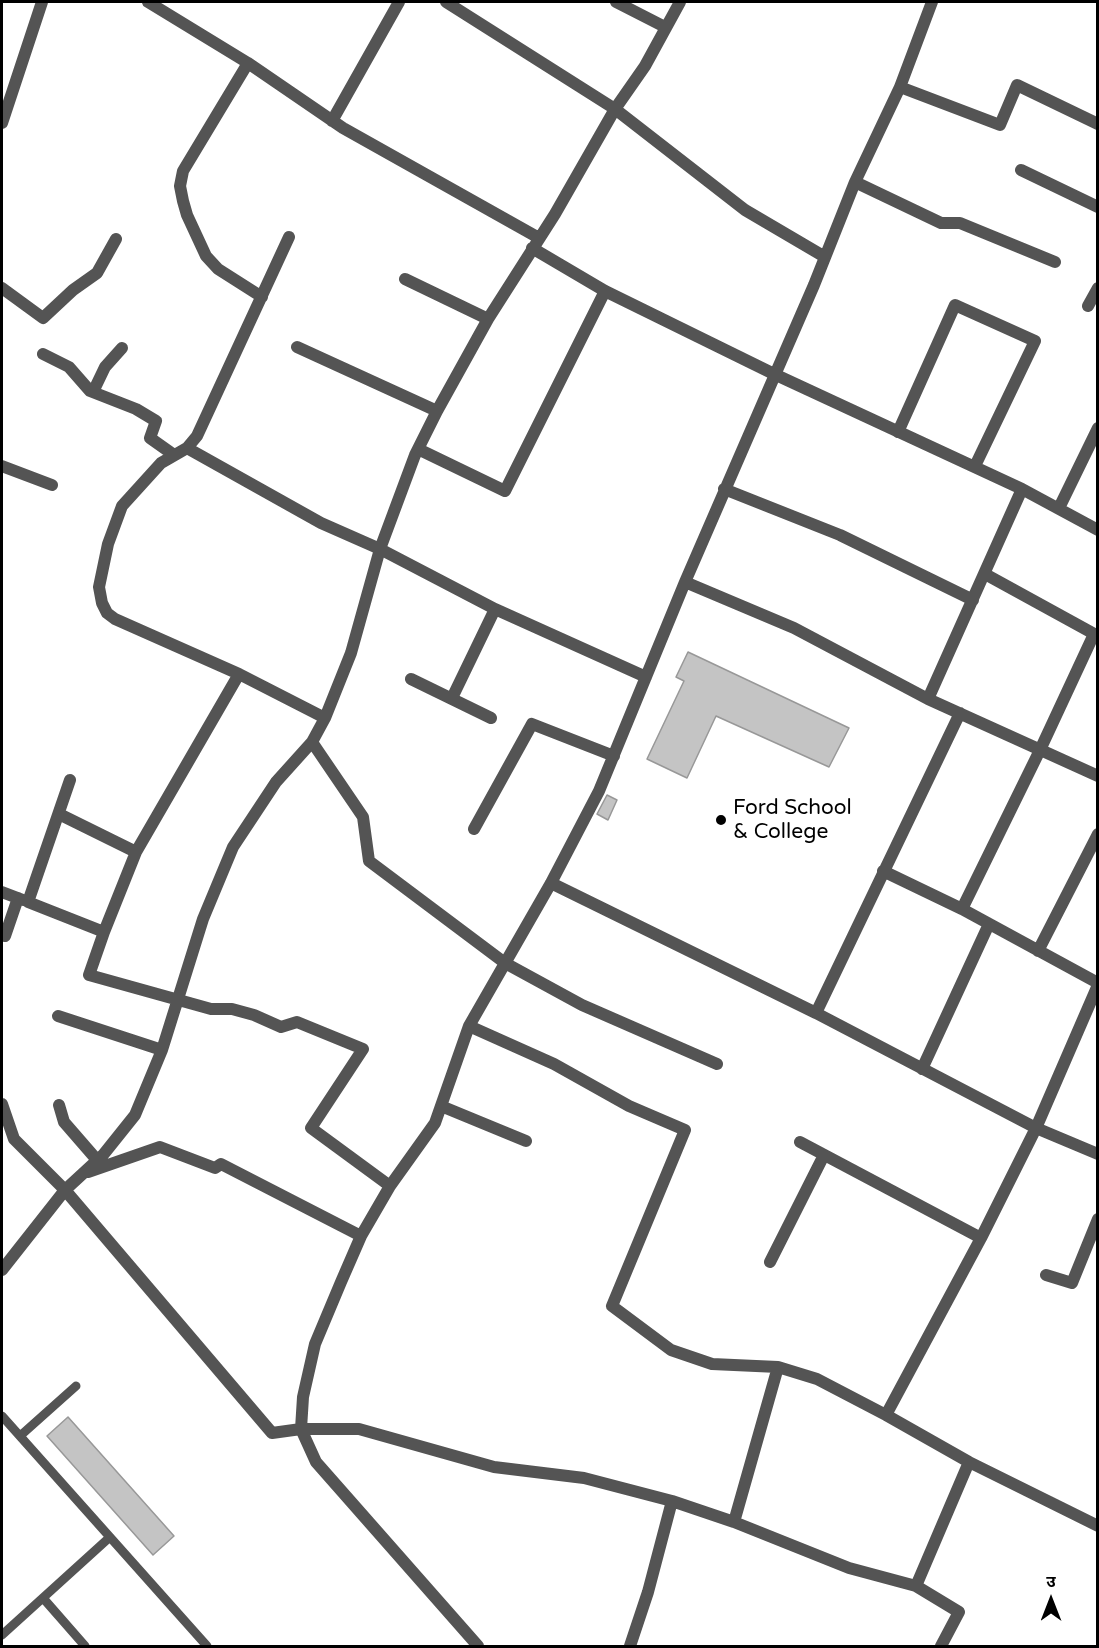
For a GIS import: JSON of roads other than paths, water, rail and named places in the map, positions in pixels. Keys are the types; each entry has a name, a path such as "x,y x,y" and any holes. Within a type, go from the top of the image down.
{"street":[{"path":"2,123 42,2"},
{"path":"148,2 248,63 332,121 536,243 605,291 774,374 975,466 1098,530"},
{"path":"332,121 399,2"},
{"path":"446,2 615,109 744,210 825,257"},
{"path":"616,2 665,27"},
{"path":"2,1269 64,1190 97,1160 135,1115 162,1050 203,919 232,847 276,782 312,742 325,718 351,653 380,549 418,449 488,319 555,214 615,109 645,66 680,2"},
{"path":"478,1647 316,1462 301,1429 303,1397 315,1344 361,1236 390,1186 435,1123 469,1026 552,883 599,791 855,182 900,87 932,2"},
{"path":"248,63 183,171 180,186 187,215 206,256 218,269 262,297"},
{"path":"900,87 1000,126 1017,85 1098,124"},
{"path":"1021,170 1098,207"},
{"path":"855,182 940,223 960,223 1055,262"},
{"path":"289,237 197,436 186,448 161,463 122,506 108,544 99,587 102,603 107,613 115,619 239,674 325,718"},
{"path":"2,288 43,318 73,290 97,273 116,239"},
{"path":"405,279 488,319"},
{"path":"1088,306 1098,288"},
{"path":"418,449 505,491 605,291"},
{"path":"898,432 955,305 1035,341 975,466"},
{"path":"297,347 437,411"},
{"path":"93,392 105,366 122,348"},
{"path":"44,354 69,367 93,392 136,409 156,420 150,438 174,455"},
{"path":"1059,508 1098,428"},
{"path":"186,448 321,523 380,549 495,609 646,677"},
{"path":"2,466 52,485"},
{"path":"724,489 840,535 973,600"},
{"path":"928,699 1022,489"},
{"path":"962,909 1096,635 984,574"},
{"path":"685,582 795,628 928,699 1098,776"},
{"path":"452,698 495,609"},
{"path":"239,674 136,852 89,975 211,1009 232,1009 281,1027 297,1022 363,1049 311,1128 390,1186"},
{"path":"411,679 491,718"},
{"path":"816,1013 960,713"},
{"path":"474,829 532,724 614,756"},
{"path":"312,742 363,817 369,861 506,963 582,1005 717,1064"},
{"path":"5,936 59,814 70,780"},
{"path":"59,814 136,852"},
{"path":"1038,951 1098,834"},
{"path":"883,872 962,909 1098,984 1036,1128 981,1238 886,1415"},
{"path":"552,883 816,1013 1036,1128 1098,1154"},
{"path":"2,892 104,932"},
{"path":"922,1069 989,924"},
{"path":"58,1016 162,1050"},
{"path":"469,1026 554,1064 629,1106 685,1130 612,1306 671,1350 712,1364 778,1367 817,1379 969,1462 1098,1526"},
{"path":"2,1104 14,1139 64,1190 272,1433 301,1429 359,1429 494,1467 584,1478 672,1501 734,1522 849,1568 916,1586 959,1612 940,1647"},
{"path":"59,1105 64,1122 97,1160"},
{"path":"441,1106 526,1141"},
{"path":"800,1142 981,1238"},
{"path":"82,1174 160,1147 214,1168 221,1164 361,1236"},
{"path":"770,1262 824,1155"},
{"path":"1046,1275 1071,1283 1098,1219"},
{"path":"734,1522 778,1367"},
{"path":"916,1586 969,1462"},
{"path":"630,1647 648,1592 672,1501"}],"lane":[{"path":"20,1436 76,1386"},
{"path":"2,1416 207,1647"},
{"path":"2,1635 110,1538"},
{"path":"43,1598 85,1647"}],"place":[{"name":"Ford School & College","path":"721,820"}]}
